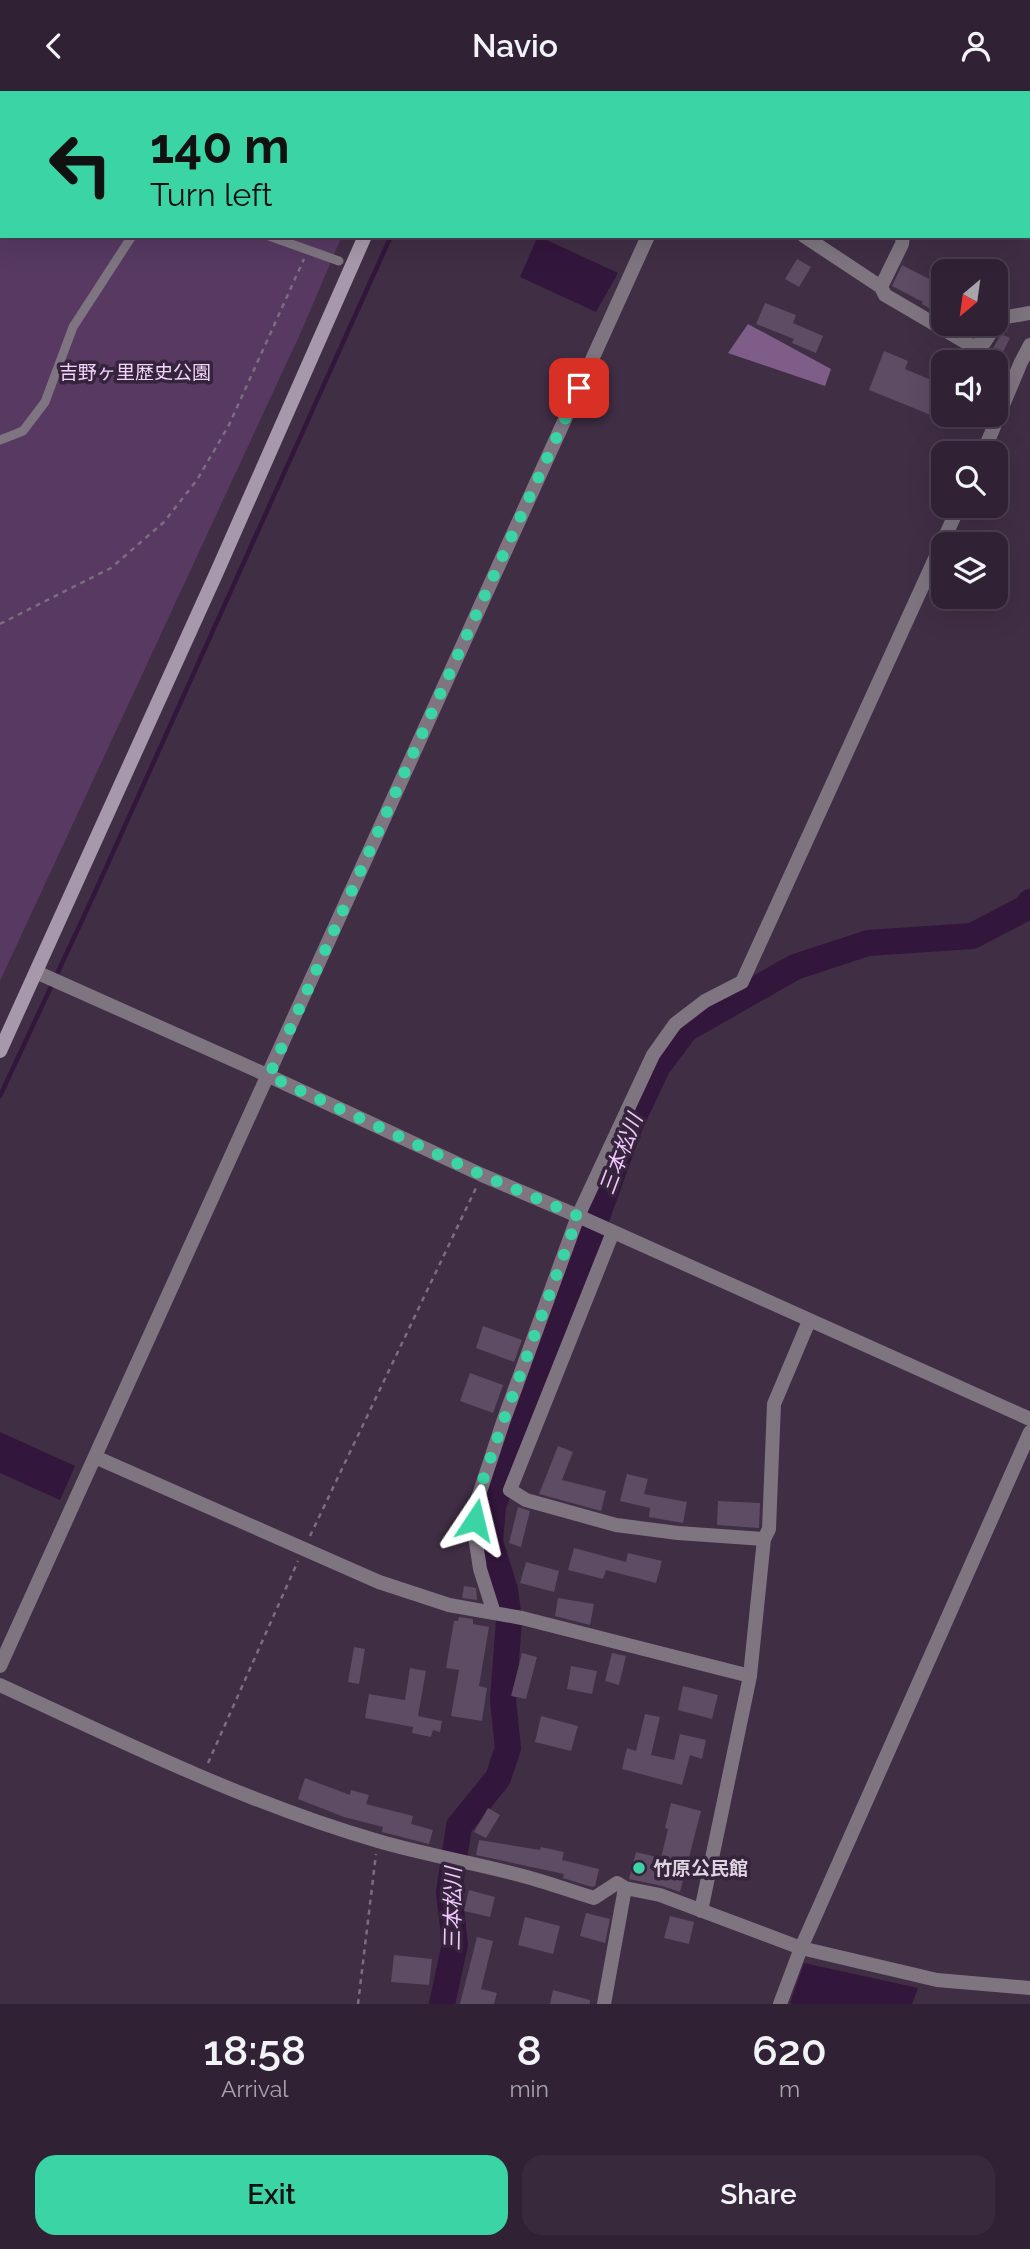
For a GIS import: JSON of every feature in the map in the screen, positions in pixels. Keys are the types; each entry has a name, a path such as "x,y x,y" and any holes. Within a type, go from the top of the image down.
{"street":[{"path":"0,1051 216,574 364,238"},
{"path":"0,1666 647,238"},
{"path":"807,238 881,287 885,295 972,346 984,342 1000,318 1030,313"},
{"path":"881,287 903,238"},
{"path":"988,441 1030,345"},
{"path":"494,1613 475,1536 475,1503 578,1216 653,1055 675,1024 705,1001 741,982 954,518"},
{"path":"36,972 482,1175 1030,1419"},
{"path":"613,1232 510,1490 526,1500 616,1525 678,1533 764,1539"},
{"path":"701,1911 750,1676 764,1539 769,1529 774,1404 808,1321"},
{"path":"780,2004 800,1948 1030,1432"},
{"path":"95,1457 379,1583 449,1605 522,1618 750,1676"},
{"path":"0,1685 201,1778 280,1809 377,1841 440,1858 522,1875 594,1898 617,1883 625,1888 660,1895 800,1948 937,1980 1030,1988"},
{"path":"604,2004 625,1888"}],"lane":[{"path":"0,440 23,431 45,402 73,327 131,238"},
{"path":"275,238 339,261"}],"path":[{"path":"0,624 111,568 164,522 197,480 229,425 308,250"},
{"path":"201,1778 303,1550 482,1175"},
{"path":"358,2004 377,1841"}],"green space":[{"name":"吉野ヶ里歴史公園","path":"0,238 341,238 301,332 0,981"}],"shaded area":[{"path":"537,238 618,273 596,312 520,277"},
{"path":"748,324 831,369 825,386 728,353"},
{"path":"0,1432 75,1466 60,1500 0,1473"},
{"path":"804,1963 918,1988 912,2004 790,2003"}],"building":[{"path":"797,259 811,267 799,287 785,279"},
{"path":"902,265 931,280 931,309 922,304 923,302 892,286"},
{"path":"765,303 796,315 793,323 823,336 816,353 792,343 794,339 756,324"},
{"path":"1000,336 1010,338 1004,350 992,350"},
{"path":"884,351 908,361 905,369 931,380 931,415 869,390"},
{"path":"483,1326 522,1340 514,1362 476,1348"},
{"path":"470,1373 503,1385 493,1413 460,1401"},
{"path":"558,1446 573,1452 562,1480 606,1491 601,1511 539,1494"},
{"path":"627,1474 648,1479 644,1494 687,1502 683,1523 649,1517 650,1508 620,1501"},
{"path":"718,1501 760,1503 759,1528 717,1525"},
{"path":"518,1507 530,1511 521,1547 509,1543"},
{"path":"574,1548 626,1562 628,1553 662,1561 656,1583 606,1570 603,1579 568,1570"},
{"path":"526,1562 559,1571 554,1592 520,1583"},
{"path":"464,1586 476,1588 477,1600 462,1598"},
{"path":"558,1598 594,1604 590,1625 555,1616"},
{"path":"459,1617 473,1619 473,1624 489,1627 479,1686 487,1688 482,1721 451,1716 459,1670 446,1668 454,1621 458,1621"},
{"path":"354,1647 365,1649 359,1684 348,1682"},
{"path":"522,1653 537,1657 526,1699 511,1696"},
{"path":"612,1653 626,1656 619,1685 605,1681"},
{"path":"571,1666 597,1671 592,1694 567,1689"},
{"path":"410,1668 426,1671 418,1716 442,1721 440,1732 433,1730 431,1737 412,1733 413,1727 365,1718 369,1694 405,1700"},
{"path":"683,1686 718,1695 712,1719 678,1710"},
{"path":"645,1714 660,1717 651,1755 674,1760 680,1734 706,1740 702,1759 690,1755 682,1785 622,1769 627,1748 636,1751"},
{"path":"541,1716 578,1726 571,1751 535,1742"},
{"path":"305,1778 350,1795 351,1790 369,1795 366,1804 413,1816 411,1824 433,1830 429,1844 382,1832 383,1827 344,1817 298,1799"},
{"path":"671,1803 701,1811 680,1892 629,1879 636,1852 661,1858"},
{"path":"488,1808 500,1815 486,1838 474,1832"},
{"path":"479,1840 564,1852 562,1860 599,1869 595,1886 563,1878 564,1874 476,1855"},
{"path":"469,1890 495,1897 490,1917 464,1911"},
{"path":"586,1913 610,1919 605,1943 580,1936"},
{"path":"670,1916 694,1922 689,1944 664,1938"},
{"path":"525,1917 560,1926 553,1954 518,1945"},
{"path":"477,1937 493,1941 481,1989 497,1993 494,2004 460,2004"},
{"path":"394,1955 432,1959 429,1985 391,1982"},
{"path":"553,1990 590,2000 590,2004 550,2004"}],"waterway":[{"path":"0,1096 91,901 390,238"},
{"name":"三本松川","path":"442,2004 455,1944 449,1892 459,1826 498,1778 508,1748 503,1700 509,1620 505,1590 490,1542 493,1506 630,1125 658,1066 686,1029 795,967 868,943 972,936 1026,908 1030,902"}],"place":[{"name":"竹原公民館","path":"639,1868"}],"route":[{"path":"475,1520 475,1503 578,1216 482,1175 269,1076 579,388"}]}
